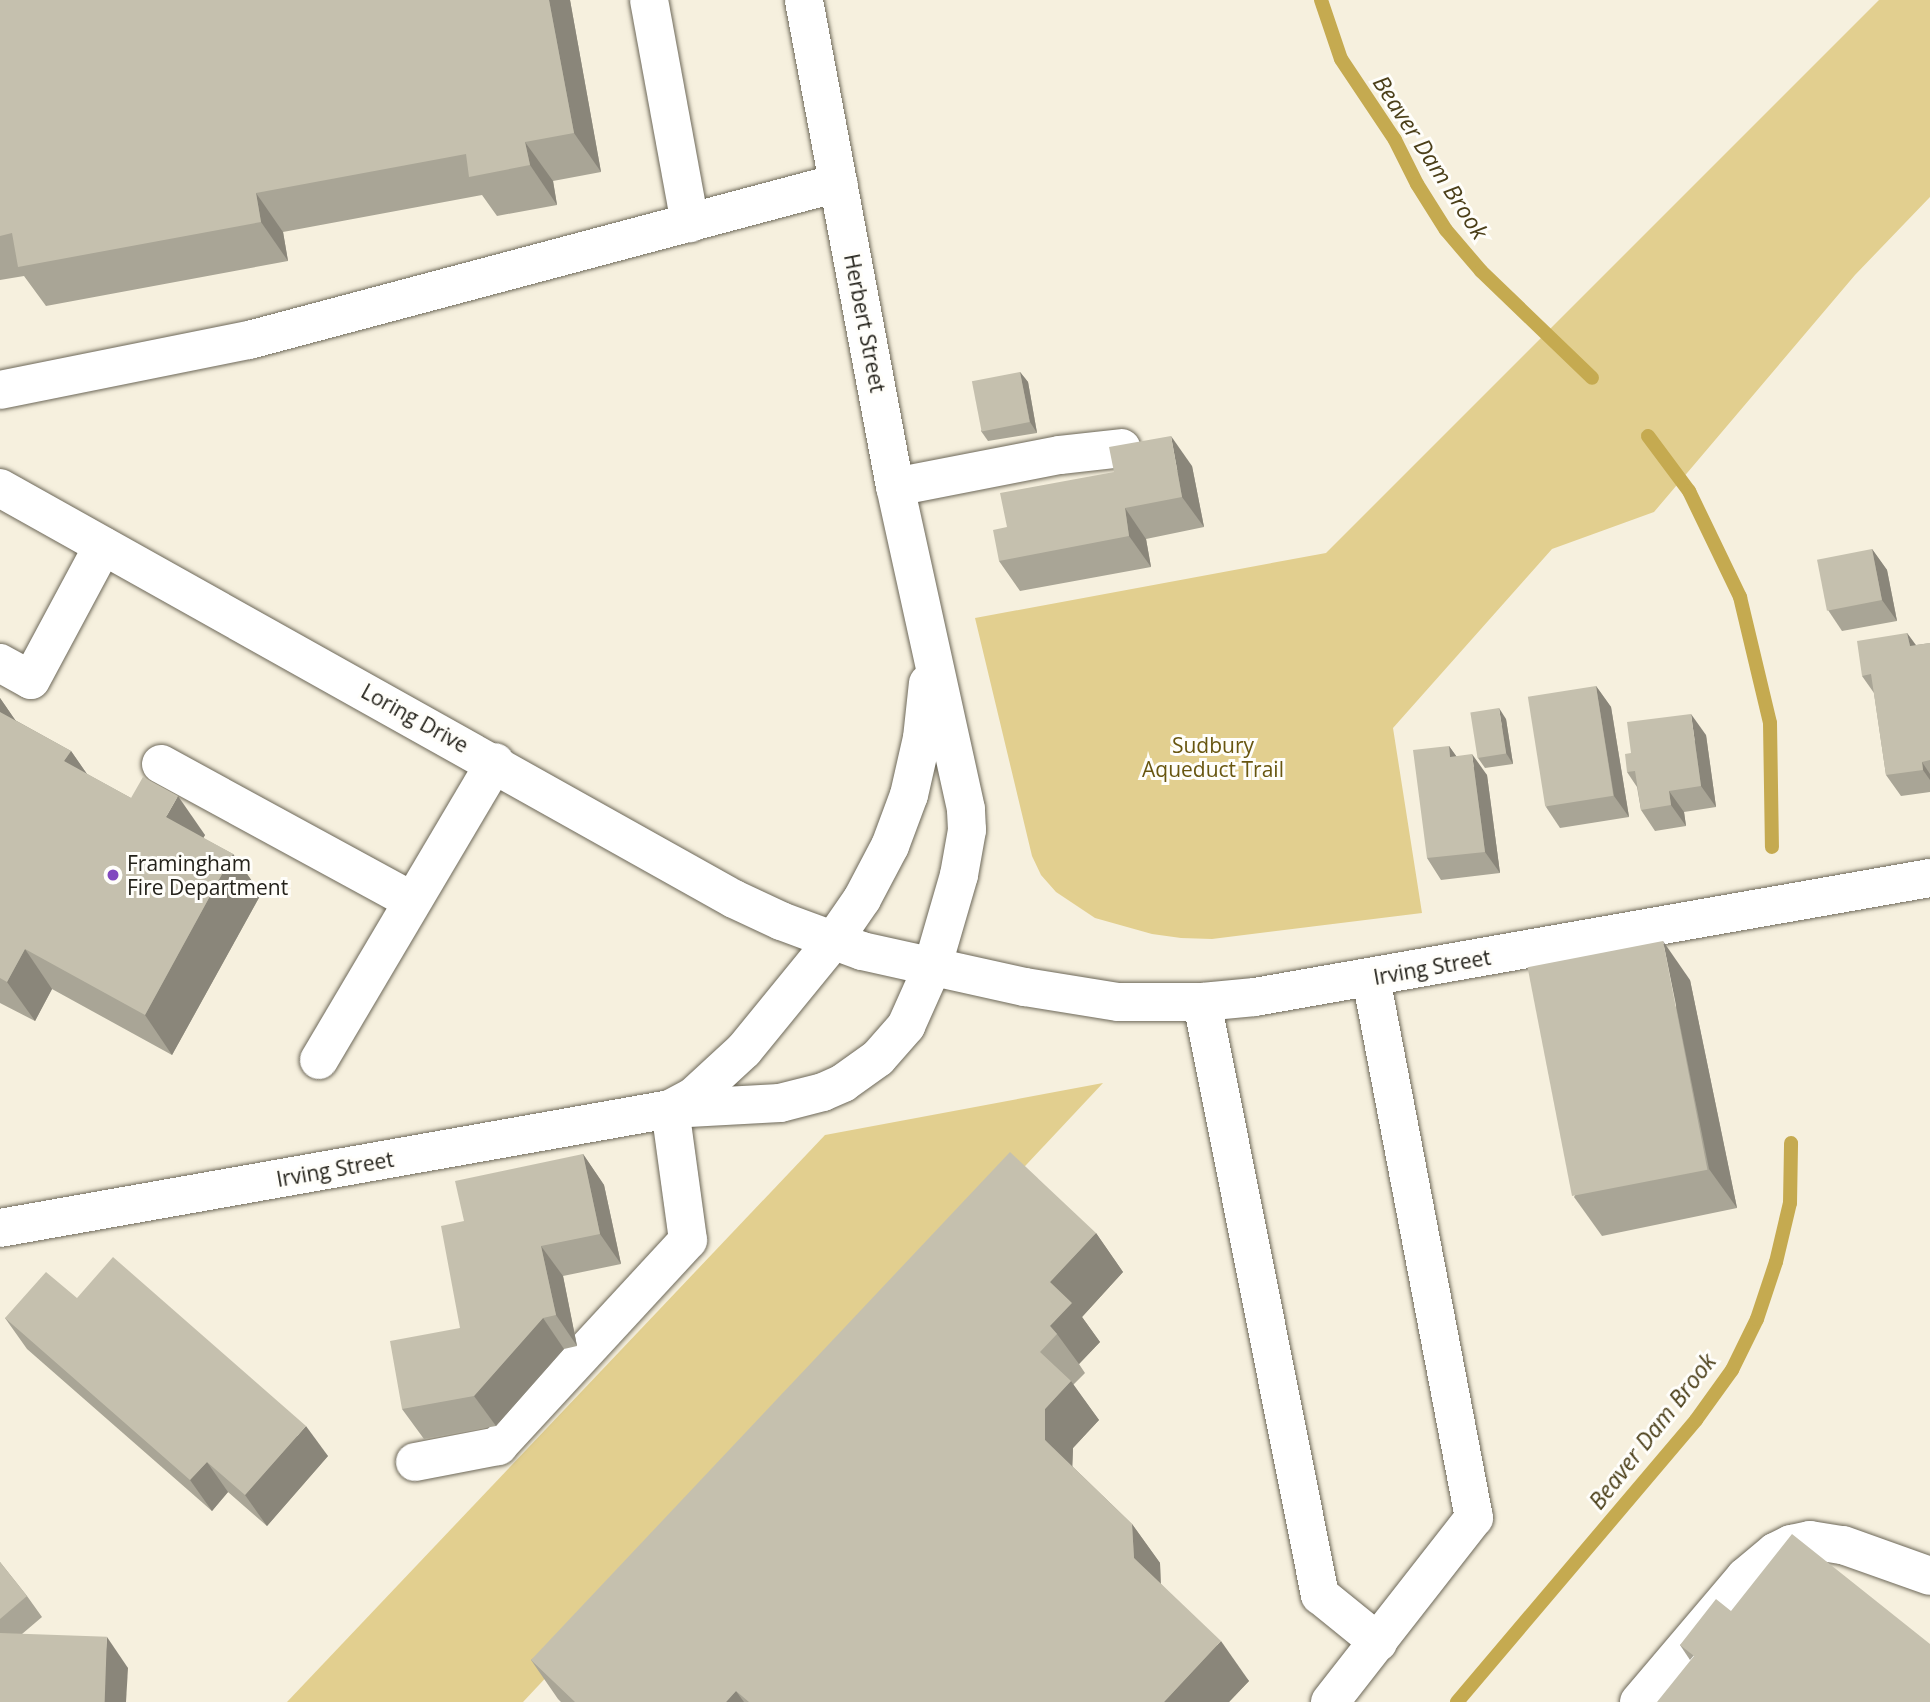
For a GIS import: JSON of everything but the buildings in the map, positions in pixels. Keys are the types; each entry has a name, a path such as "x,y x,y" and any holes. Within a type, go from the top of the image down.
{"street":[{"path":"649,0 690,223"},
{"name":"Herbert Street","path":"804,0 895,487 928,646 962,786 967,830 959,875 932,968"},
{"path":"0,390 249,340 838,183"},
{"path":"895,487 1060,455 1122,448"},
{"name":"Loring Drive","path":"0,488 495,762 734,899 833,941"},
{"path":"0,663 30,680 103,546"},
{"name":"Herbert Street","path":"833,941 862,899 902,815 922,738 928,646"},
{"path":"318,1060 495,762"},
{"path":"160,764 412,901"},
{"name":"Irving Street","path":"670,1110 693,1097 728,1068 833,941 932,968 1089,998 1147,1003 1202,1002 1265,996 1371,978 1930,878"},
{"name":"Irving Street","path":"0,1228 670,1110 780,1103 823,1092 844,1083 878,1058 906,1026 932,968"},
{"path":"1330,1702 1474,1518 1371,978"},
{"path":"1202,1002 1320,1595 1378,1642"},
{"path":"415,1462 498,1446 688,1240 670,1110"},
{"path":"1639,1702 1745,1577 1774,1552 1791,1544 1810,1540 1843,1545 1930,1576"}],"green space":[{"name":"Sudbury Aqueduct Trail","path":"1879,0 1930,0 1930,197 1855,275 1654,512 1552,549 1393,728 1422,913 1212,939 1181,938 1152,934 1095,918 1056,892 1041,875 1032,856 975,618 1326,553"},
{"path":"1103,1083 523,1702 287,1702 825,1135"}],"waterway":[{"name":"Beaver Dam Brook","path":"1321,0 1341,59 1395,140 1417,184 1446,230 1481,271 1592,378"},
{"name":"Beaver Dam Brook","path":"1648,436 1689,491 1740,597 1770,723 1772,847"},
{"name":"Beaver Dam Brook","path":"1457,1702 1696,1420 1732,1370 1757,1319 1776,1262 1790,1203 1791,1143"}],"place":[{"name":"Framingham Fire Department","path":"113,875"}]}
